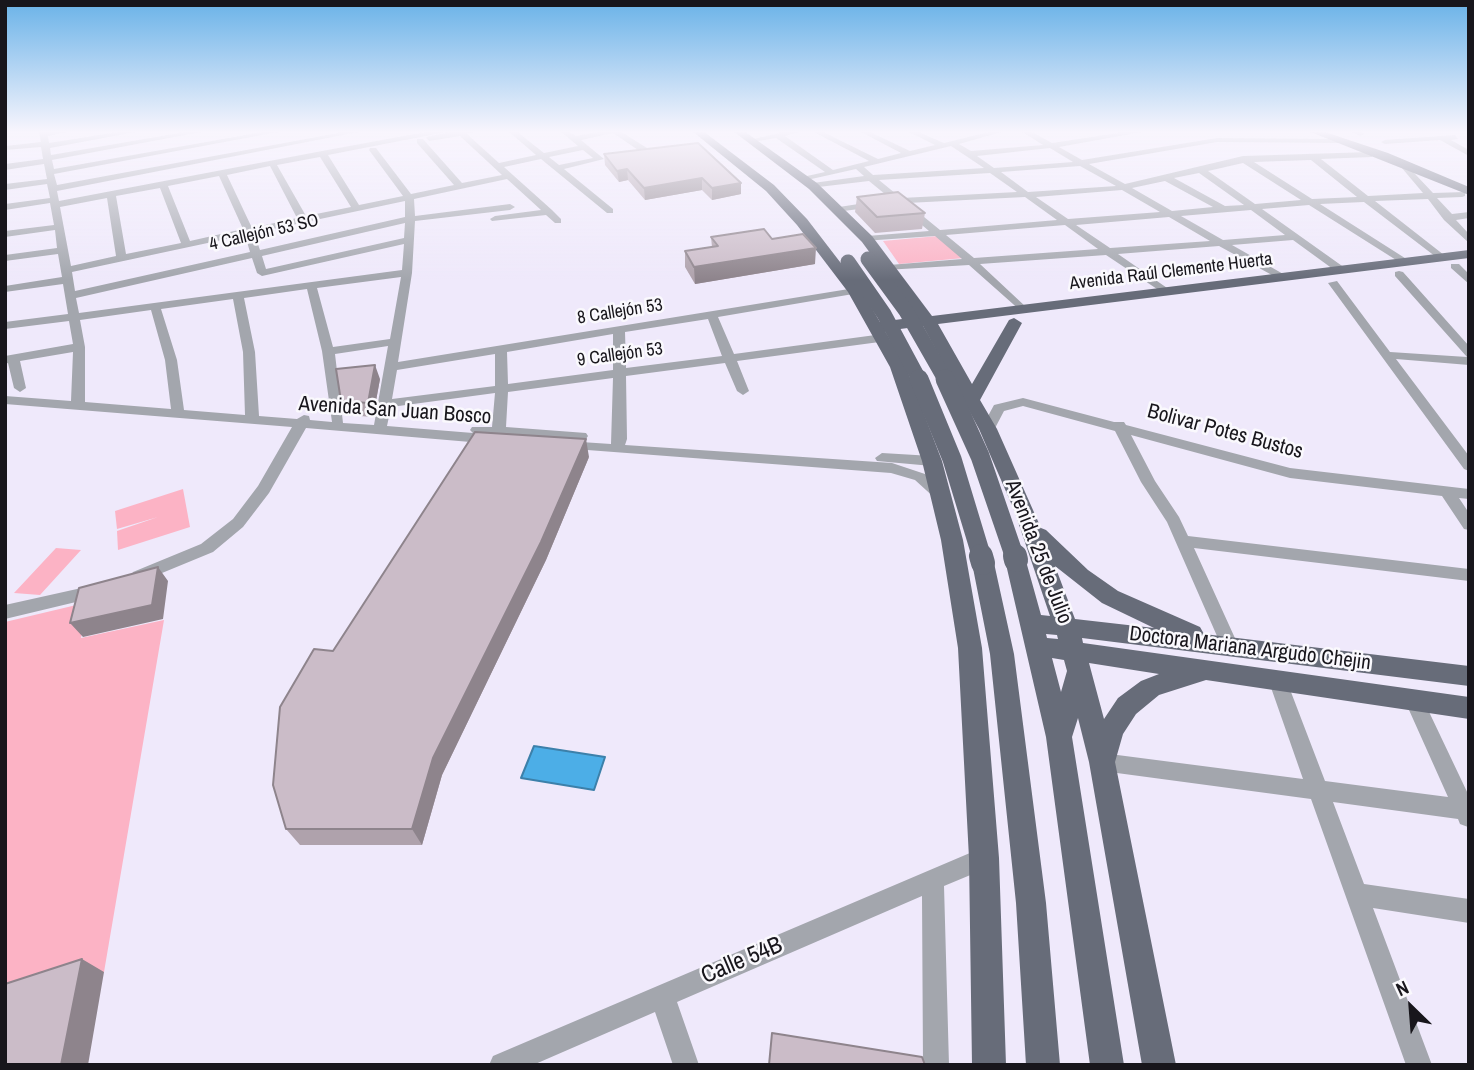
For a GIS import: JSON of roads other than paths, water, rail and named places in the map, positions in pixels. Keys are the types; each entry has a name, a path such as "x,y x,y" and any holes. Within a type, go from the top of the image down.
{"main road":[{"path":"761,181 802,222 855,291 932,461 942,496 970,648 984,858 989,1065"},
{"path":"776,181 815,220 884,314 919,378 952,459 983,563 1002,654 1031,903 1043,1065"},
{"name":"Avenida 25 de Julio","path":"792,181 832,218 868,259 906,311 943,375 980,456 1016,560 1059,737 1107,1065"},
{"name":"Avenida 25 de Julio","path":"805,181 867,239 928,322 988,429 1024,510 1074,649 1102,762 1159,1065"},
{"name":"Avenida Raúl Clemente Huerta","path":"1401,268 1440,257 1469,254"},
{"name":"Avenida Raúl Clemente Huerta","path":"876,335 928,322 1018,316 1401,268 1462,265"},
{"name":"Avenida Raúl Clemente Huerta","path":"1018,316 1281,277 1337,276"},
{"path":"972,399 1018,316"},
{"path":"876,335 898,318 928,322"},
{"path":"876,335 908,347 944,349"},
{"path":"1024,510 1055,554 1110,597 1145,615 1230,647"},
{"path":"952,540 1002,654"},
{"name":"Doctora Mariana Argudo Chejin","path":"1034,634 1074,649 1469,708"},
{"name":"Doctora Mariana Argudo Chejin","path":"1074,649 1230,647 1469,676"},
{"path":"1059,737 1074,649"},
{"path":"1102,762 1111,731 1127,706 1150,688 1180,676 1213,670"}],"street":[{"path":"51,181 79,347 78,402"},
{"path":"5,207 74,181"},
{"path":"52,189 95,181"},
{"path":"148,181 149,187"},
{"path":"5,187 52,189 112,197 197,181"},
{"path":"225,181 249,232 262,273 409,230 549,212"},
{"path":"282,181 303,220"},
{"path":"339,181 358,209"},
{"path":"381,425 407,273 409,198 396,181"},
{"path":"455,181 460,187"},
{"path":"5,289 122,258 487,181"},
{"path":"514,181 558,221"},
{"path":"573,181 610,211"},
{"path":"808,183 812,181"},
{"path":"808,183 834,181"},
{"path":"875,181 972,262 1018,316"},
{"path":"1008,181 1166,292"},
{"path":"1113,181 1281,277"},
{"path":"839,210 899,201 1112,190 1153,181"},
{"path":"1172,181 1224,210"},
{"path":"1218,181 1297,237 1337,276 1385,355 1469,466"},
{"path":"1278,181 1312,202 1401,268 1469,354"},
{"path":"1342,181 1440,257"},
{"path":"1415,181 1469,240"},
{"path":"867,239 1363,198 1428,197 1463,186"},
{"path":"112,197 149,187 164,187"},
{"path":"164,187 187,245"},
{"path":"112,197 122,258"},
{"name":"4 Callejón 53 SO","path":"70,296 257,253 409,230 510,207"},
{"path":"1447,218 1469,215"},
{"path":"5,234 58,227"},
{"path":"889,268 1297,237"},
{"path":"5,258 62,250"},
{"path":"1462,265 1469,281"},
{"path":"5,326 407,273"},
{"path":"311,285 328,351 338,421"},
{"name":"8 Callejón 53","path":"392,367 855,291"},
{"path":"238,295 249,352 252,417"},
{"path":"155,306 171,360 178,411"},
{"path":"712,315 743,391"},
{"path":"618,444 619,330"},
{"name":"9 Callejón 53","path":"386,404 729,358 876,335"},
{"path":"328,351 395,342"},
{"path":"20,388 9,359 79,347"},
{"path":"496,436 502,389 501,349"},
{"path":"1385,355 1469,362"},
{"name":"Avenida San Juan Bosco","path":"5,393 178,411 464,433"},
{"name":"Avenida San Juan Bosco","path":"5,400 78,402"},
{"name":"Bolivar Potes Bustos","path":"988,429 999,408 1023,402 1119,425 1290,473 1469,494"},
{"path":"5,612 86,594 170,565 206,548 238,523 264,489 302,421"},
{"name":"Avenida San Juan Bosco","path":"302,421 338,421 496,436 808,458 932,461"},
{"path":"1119,425 1148,482 1174,521 1230,647"},
{"name":"Avenida San Juan Bosco","path":"808,458 906,471 920,477 942,496"},
{"path":"1447,492 1469,525"},
{"path":"1184,541 1469,575"},
{"path":"1276,679 1419,1065"},
{"path":"1414,701 1467,813"},
{"path":"1102,762 1318,790 1467,813"},
{"name":"Calle 54B","path":"502,1065 984,858"},
{"path":"933,878 936,1065"},
{"path":"1356,894 1469,911"},
{"path":"662,995 686,1065"}],"water":[{"path":"534,746 605,757 594,790 521,778"}]}
